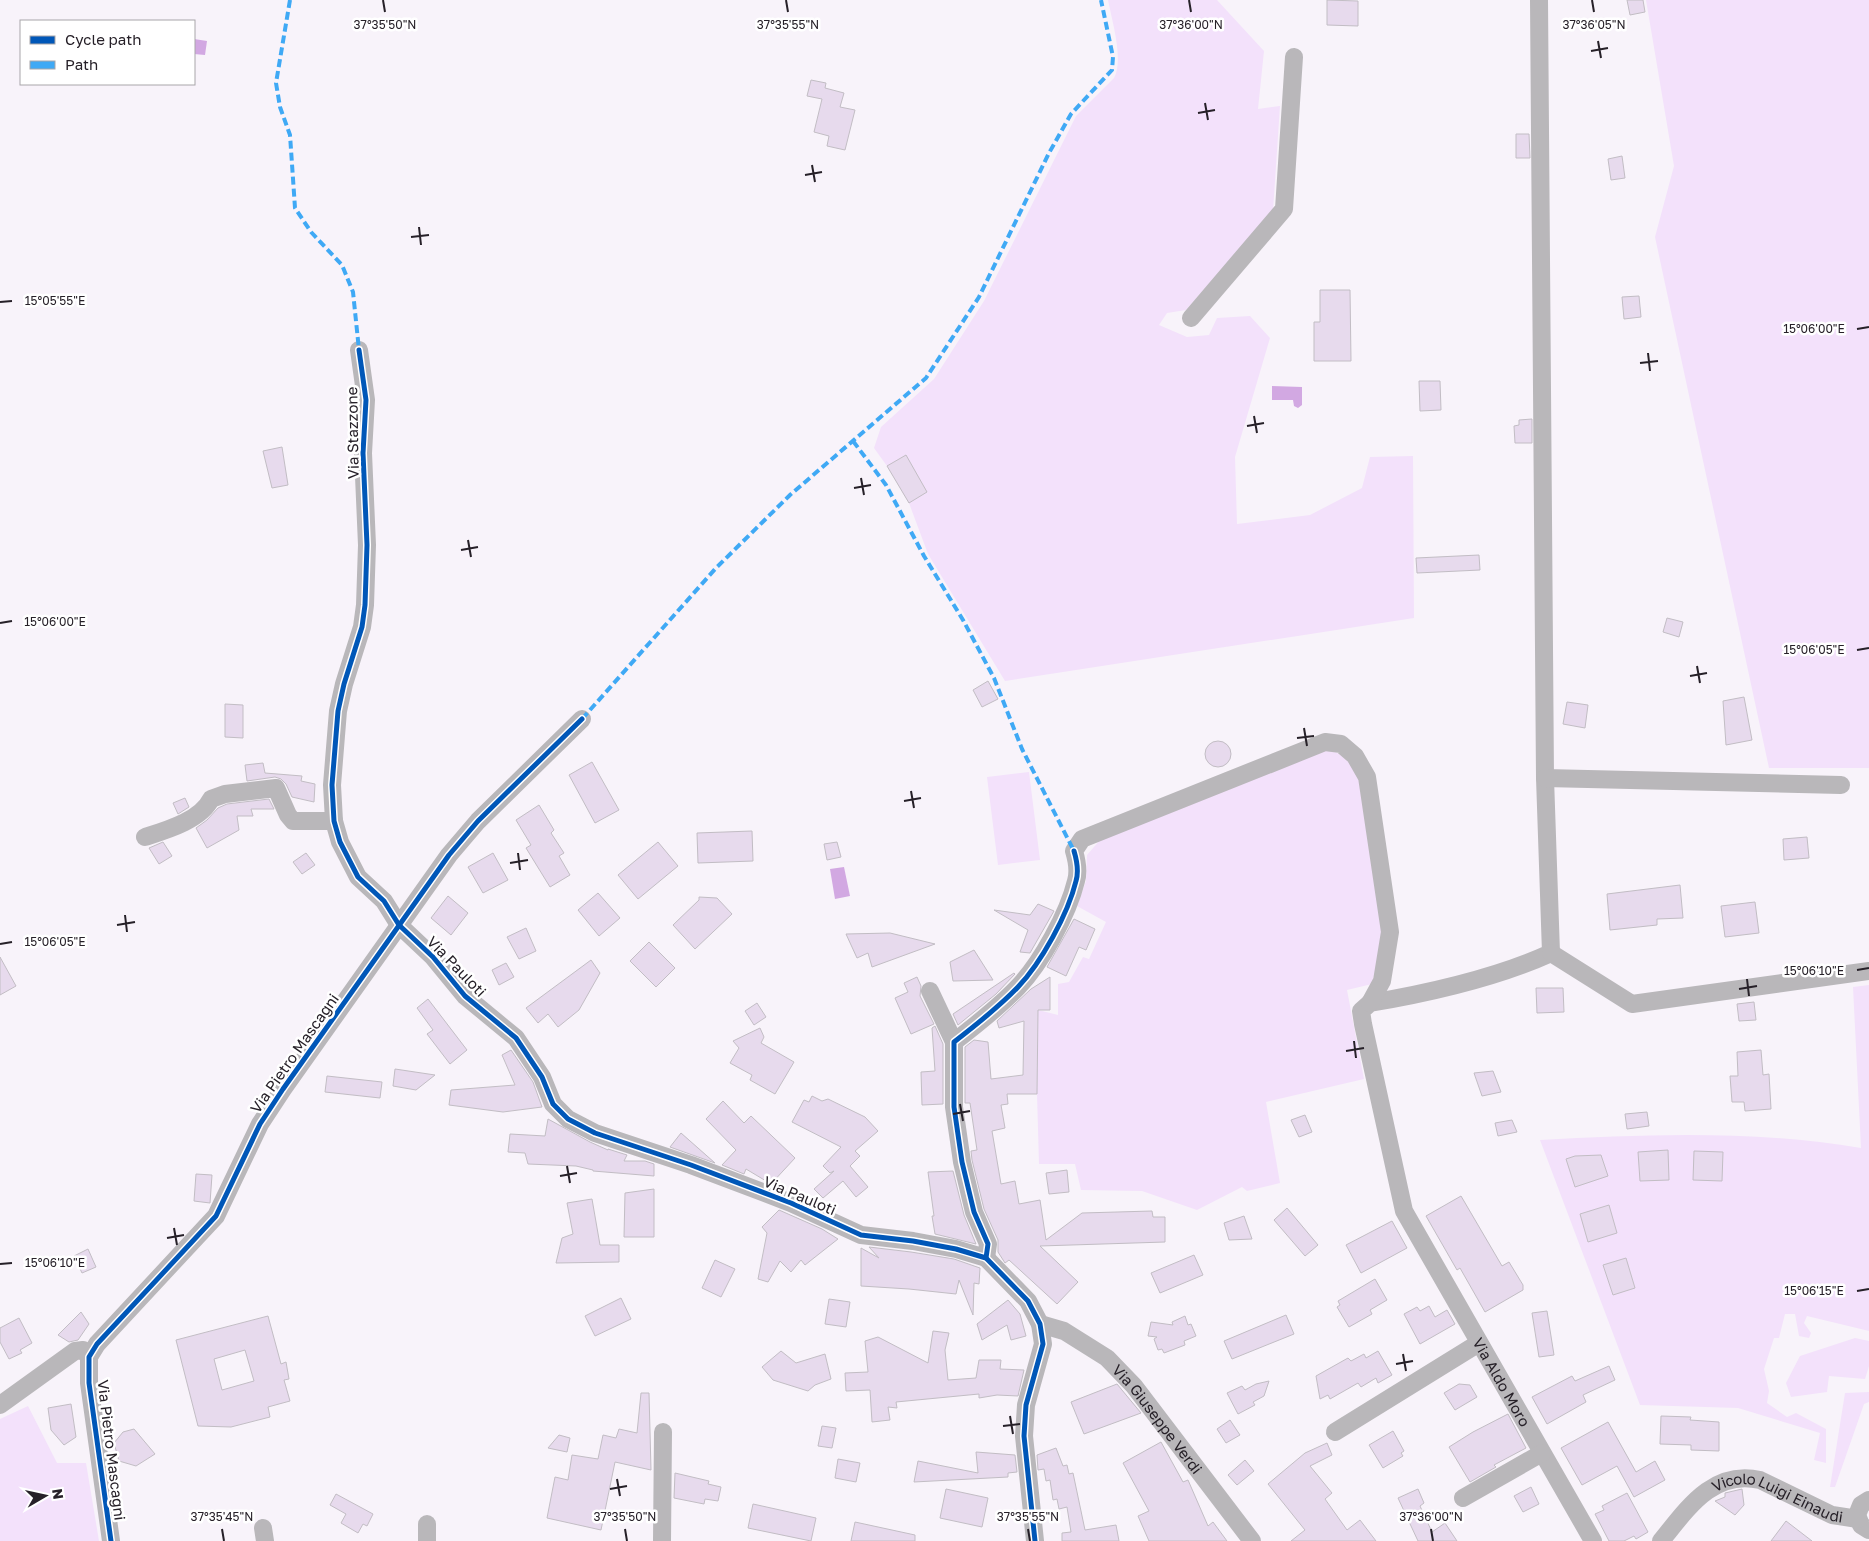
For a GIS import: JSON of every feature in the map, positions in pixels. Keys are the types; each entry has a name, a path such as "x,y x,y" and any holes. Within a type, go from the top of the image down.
{"street":[{"path":"1539,0 1546,778 1551,953"},
{"path":"1191,318 1284,209 1294,57"},
{"name":"Via Stazzone","path":"334,821 332,785 338,711 344,684 362,627 365,605 367,545 363,453 366,400 359,350"},
{"name":"Via Pietro Mascagni","path":"111,1541 89,1383 89,1357 97,1344 216,1216 260,1124 449,855 478,821 582,719"},
{"name":"Via Aldo Moro","path":"954,1042 1017,988 1036,967 1064,913 1077,880 1078,865 1074,851 1082,839 1325,742 1341,744 1355,756 1367,777 1390,932 1382,981 1370,1003 1362,1010 1362,1024 1404,1211 1593,1541"},
{"path":"1546,778 1840,785"},
{"path":"145,837 169,830 196,815 207,807 211,799 225,794 276,788 288,815 293,821 334,821"},
{"name":"Via Pauloti","path":"334,821 340,842 358,877 384,901 399,925 432,957 465,996 516,1038 542,1077 553,1104 568,1119 594,1133 691,1164 791,1203 861,1235 956,1249 986,1258 1028,1301 1040,1324 1043,1344 1026,1405 1024,1436 1035,1541"},
{"path":"1551,953 1632,1004 1869,971"},
{"path":"1370,1003 1453,986 1535,960 1551,953"},
{"path":"930,991 954,1042 954,1106 960,1153 974,1212 988,1244 986,1258"},
{"name":"Via Giuseppe Verdi","path":"1040,1324 1064,1331 1107,1358 1134,1386 1252,1541"},
{"path":"1335,1432 1478,1343"},
{"path":"2,1400 75,1351 83,1350 89,1357"},
{"path":"662,1541 663,1432"},
{"path":"1463,1498 1542,1453"},
{"name":"Vicolo Luigi Einaudi","path":"1661,1541 1692,1503 1715,1485 1732,1478 1747,1477 1760,1480 1863,1530"},
{"path":"1863,1530 1858,1511 1868,1498"}],"shaded area":[{"path":"1108,0 1217,0 1264,51 1258,109 1280,106 1273,211 1186,310 1167,313 1159,325 1187,337 1209,335 1217,318 1250,316 1270,338 1235,457 1237,524 1310,515 1362,488 1370,457 1413,456 1414,618 1005,681 928,554 909,503 874,448 881,427 934,379 984,301 1076,116 1114,78 1117,70 1118,51"},
{"path":"1646,0 1869,0 1869,768 1769,768 1655,237 1674,166"},
{"path":"195,39 207,41 205,55 195,54"},
{"path":"1272,386 1302,387 1302,405 1298,408 1294,406 1293,400 1272,400"},
{"path":"1328,749 1346,759 1358,775 1383,930 1382,944 1372,984 1347,990 1364,1079 1266,1102 1280,1183 1247,1191 1242,1187 1197,1210 1142,1191 1081,1190 1075,1164 1039,1164 1037,1094 1038,1010 1058,1015 1058,984 1069,982 1083,957 1089,959 1106,922 1077,906 1086,881 1087,855 1100,840"},
{"path":"1029,772 1040,860 998,865 987,777"},
{"path":"844,867 850,896 835,899 830,869"},
{"path":"1869,985 1869,1331 1807,1316 1804,1323 1811,1333 1809,1338 1799,1336 1795,1314 1785,1314 1779,1338 1774,1338 1764,1369 1769,1391 1767,1403 1787,1417 1796,1413 1826,1429 1826,1463 1814,1460 1820,1433 1738,1408 1640,1405 1540,1140 1661,1135 1742,1136 1782,1138 1861,1148 1853,987"},
{"path":"1855,1338 1869,1341 1869,1366 1865,1379 1829,1376 1827,1392 1791,1397 1786,1383 1800,1356"},
{"path":"1869,1392 1869,1402 1864,1404 1835,1487 1830,1487 1845,1393"},
{"path":"28,1406 57,1463 86,1463 99,1541 0,1541 0,1419"}],"building":[{"path":"1327,0 1358,1 1358,26 1327,25"},
{"path":"1627,0 1643,0 1645,12 1630,15"},
{"path":"811,80 826,83 825,88 844,93 840,107 855,110 845,150 827,146 829,136 814,132 822,99 807,96"},
{"path":"1516,134 1529,134 1530,158 1516,158"},
{"path":"1622,156 1625,178 1611,180 1608,159"},
{"path":"1320,290 1350,290 1351,361 1314,361 1314,322 1320,322"},
{"path":"1639,296 1641,317 1624,319 1622,297"},
{"path":"1419,381 1440,381 1441,410 1420,411"},
{"path":"1532,419 1532,443 1515,443 1514,426 1519,425 1519,420"},
{"path":"282,447 288,485 272,488 263,451"},
{"path":"906,455 927,492 909,503 887,466"},
{"path":"1479,555 1480,570 1417,573 1416,558"},
{"path":"1667,618 1683,622 1679,637 1663,632"},
{"path":"988,681 998,699 982,707 973,690"},
{"path":"1744,697 1752,740 1726,745 1723,701"},
{"path":"1567,702 1588,705 1585,728 1563,724"},
{"path":"225,704 243,705 243,738 225,737"},
{"path":"1218,741 1227,745 1231,754 1227,763 1218,767 1209,763 1205,754 1209,745"},
{"path":"592,762 619,810 595,823 569,775"},
{"path":"263,763 265,773 302,776 301,781 315,784 314,802 292,797 286,784 281,779 275,777 247,781 245,765"},
{"path":"185,798 189,807 178,814 173,803"},
{"path":"269,799 274,809 251,809 253,816 237,816 239,830 207,848 196,828 218,808 227,804"},
{"path":"539,805 554,830 551,833 564,853 559,856 570,875 550,887 526,848 531,845 516,820"},
{"path":"752,831 753,861 698,863 697,833"},
{"path":"1807,837 1809,858 1784,860 1783,839"},
{"path":"163,842 172,856 159,864 149,848"},
{"path":"658,842 678,866 638,899 618,875"},
{"path":"837,842 841,857 827,860 824,844"},
{"path":"306,853 315,865 302,874 293,862"},
{"path":"493,853 508,880 483,893 468,867"},
{"path":"1680,885 1683,918 1657,919 1657,925 1610,930 1607,894"},
{"path":"598,893 620,918 599,936 578,910"},
{"path":"448,896 468,913 451,935 431,918"},
{"path":"699,897 717,898 732,914 695,949 673,925 699,900"},
{"path":"1755,902 1759,933 1725,937 1721,906"},
{"path":"1038,904 1054,911 1030,953 1020,952 1028,930 994,910 1030,915"},
{"path":"1074,919 1095,929 1086,950 1079,947 1066,976 1047,967"},
{"path":"526,928 536,951 519,959 507,937"},
{"path":"890,933 935,944 872,967 868,953 857,958 846,934"},
{"path":"649,942 675,968 656,987 630,961"},
{"path":"974,950 993,980 953,981 950,962"},
{"path":"0,957 16,986 0,995"},
{"path":"591,960 600,973 579,1010 558,1027 548,1014 538,1023 526,1008"},
{"path":"506,963 514,977 499,985 492,970"},
{"path":"1014,973 996,994 958,1025 953,1014"},
{"path":"917,977 921,986 920,996 934,1024 911,1034 895,998 908,992 904,983"},
{"path":"1050,977 1050,1010 1038,1010 1037,1094 1007,1094 1008,1104 1001,1105 1005,1128 992,1131 1001,1184 1015,1181 1019,1204 1040,1200 1046,1240 1082,1213 1152,1211 1153,1217 1165,1217 1165,1242 1040,1246 1078,1282 1057,1304 1009,1260 1005,1263 998,1252 998,1240 984,1209 972,1160 971,1151 977,1150 970,1103 965,1103 965,1047 974,1040 988,1042 991,1079 1023,1075 1024,1021 999,1028 997,1021 1031,989"},
{"path":"1536,988 1563,988 1564,1012 1537,1013"},
{"path":"428,999 467,1050 450,1064 427,1034 433,1030 417,1008"},
{"path":"1754,1002 1756,1020 1739,1021 1737,1004"},
{"path":"757,1003 766,1017 754,1025 745,1011"},
{"path":"935,1026 943,1044 943,1104 922,1105 921,1072 935,1071 932,1028"},
{"path":"760,1028 764,1037 761,1043 794,1062 775,1094 750,1080 752,1075 730,1063 739,1048 733,1041"},
{"path":"511,1050 533,1082 542,1107 503,1112 449,1105 451,1090 515,1085 502,1055"},
{"path":"1761,1050 1763,1075 1769,1074 1771,1109 1745,1111 1744,1102 1732,1102 1730,1076 1738,1076 1737,1052"},
{"path":"395,1069 435,1075 416,1090 393,1086"},
{"path":"1493,1071 1501,1092 1482,1096 1474,1073"},
{"path":"327,1076 382,1082 380,1098 325,1092"},
{"path":"812,1096 822,1101 828,1099 865,1117 878,1131 855,1151 860,1156 850,1166 868,1187 856,1197 843,1181 823,1198 814,1189 834,1171 830,1173 823,1166 841,1147 792,1122 804,1100 809,1102"},
{"path":"723,1101 744,1123 751,1116 795,1158 771,1184 746,1169 744,1174 722,1165 736,1150 706,1119"},
{"path":"1647,1112 1649,1126 1627,1129 1625,1114"},
{"path":"1305,1115 1312,1132 1299,1137 1291,1120"},
{"path":"548,1119 590,1142 608,1150 627,1155 624,1161 645,1161 654,1164 654,1176 593,1171 576,1166 528,1164 525,1153 508,1152 510,1134 545,1136"},
{"path":"1512,1120 1517,1132 1498,1136 1495,1123"},
{"path":"681,1133 715,1163 670,1147"},
{"path":"1668,1150 1669,1180 1640,1181 1638,1152"},
{"path":"1694,1151 1723,1152 1722,1181 1693,1180"},
{"path":"1601,1155 1608,1176 1575,1187 1566,1159 1575,1156"},
{"path":"1067,1170 1069,1192 1049,1194 1046,1173"},
{"path":"953,1171 964,1215 976,1244 935,1234 928,1172"},
{"path":"196,1174 212,1175 210,1203 194,1201"},
{"path":"654,1189 654,1237 624,1237 625,1193"},
{"path":"1461,1196 1502,1266 1509,1262 1523,1285 1523,1290 1485,1312 1460,1268 1457,1270 1426,1216"},
{"path":"592,1199 600,1245 619,1245 619,1262 556,1263 562,1238 573,1234 567,1203"},
{"path":"1609,1205 1617,1233 1588,1242 1580,1214"},
{"path":"1287,1208 1318,1245 1305,1256 1274,1220"},
{"path":"779,1210 822,1229 838,1239 805,1265 801,1260 791,1272 780,1261 768,1282 758,1279 767,1233 762,1227"},
{"path":"1244,1216 1252,1239 1229,1240 1224,1223"},
{"path":"1392,1221 1407,1248 1361,1273 1346,1245"},
{"path":"869,1247 954,1259 980,1268 979,1284 974,1283 973,1315 959,1280 956,1294 861,1286 861,1248 879,1258"},
{"path":"88,1249 96,1267 82,1273 74,1256"},
{"path":"1194,1255 1203,1275 1160,1293 1151,1273"},
{"path":"1626,1258 1635,1288 1613,1295 1603,1265"},
{"path":"715,1260 735,1269 721,1297 702,1288"},
{"path":"1375,1279 1387,1300 1370,1310 1372,1314 1349,1327 1337,1307 1340,1305 1338,1301"},
{"path":"621,1298 631,1319 595,1336 585,1316"},
{"path":"829,1299 850,1302 846,1327 825,1324"},
{"path":"1008,1300 1020,1314 1026,1336 1011,1340 1007,1325 982,1340 977,1324"},
{"path":"1429,1306 1435,1317 1447,1310 1455,1324 1420,1344 1404,1314 1417,1307 1420,1311"},
{"path":"1547,1311 1554,1355 1539,1357 1532,1313"},
{"path":"81,1312 89,1324 78,1340 69,1342 58,1335"},
{"path":"1286,1315 1294,1334 1232,1359 1224,1341"},
{"path":"268,1316 281,1364 286,1362 289,1379 284,1380 290,1401 268,1407 270,1417 231,1427 198,1426 176,1340","holes":["245,1350 254,1381 222,1390 214,1359"]},
{"path":"1185,1316 1188,1325 1191,1324 1196,1336 1184,1341 1185,1345 1164,1353 1162,1349 1158,1350 1154,1339 1157,1337 1148,1336 1151,1322 1173,1325 1172,1322"},
{"path":"19,1318 32,1343 20,1350 22,1353 9,1359 0,1342 0,1328"},
{"path":"933,1331 949,1333 945,1350 948,1380 976,1378 979,1360 1001,1360 1000,1369 1024,1370 1018,1396 997,1395 979,1398 979,1394 896,1402 897,1408 888,1407 890,1420 872,1422 870,1390 846,1391 845,1373 868,1372 865,1341 878,1337 928,1363"},
{"path":"781,1351 796,1363 825,1354 831,1379 815,1385 808,1391 773,1380 762,1367"},
{"path":"1378,1351 1392,1375 1378,1383 1376,1378 1361,1387 1358,1383 1330,1399 1328,1395 1320,1399 1316,1376 1348,1358 1351,1361 1364,1354 1366,1358"},
{"path":"1609,1366 1615,1380 1583,1395 1586,1402 1547,1424 1532,1397 1572,1376 1575,1381"},
{"path":"1269,1381 1264,1396 1253,1402 1255,1405 1238,1414 1227,1393 1242,1386 1245,1390 1256,1384"},
{"path":"1117,1384 1141,1413 1084,1434 1071,1402"},
{"path":"1459,1384 1470,1385 1477,1397 1455,1410 1444,1393"},
{"path":"641,1393 649,1393 651,1470 615,1462 601,1530 547,1518 555,1477 568,1480 572,1455 598,1459 603,1435 616,1438 619,1429 637,1433"},
{"path":"71,1404 76,1437 64,1445 51,1430 48,1408"},
{"path":"1508,1414 1526,1448 1494,1465 1496,1467 1470,1482 1449,1447"},
{"path":"1661,1416 1691,1417 1690,1420 1719,1422 1719,1451 1691,1450 1691,1445 1660,1444"},
{"path":"1230,1420 1240,1435 1226,1443 1217,1429"},
{"path":"1608,1422 1636,1472 1655,1461 1665,1480 1634,1497 1617,1466 1582,1485 1561,1448"},
{"path":"822,1426 836,1428 832,1448 818,1446"},
{"path":"134,1429 155,1454 136,1466 119,1461 114,1443 123,1432"},
{"path":"1393,1431 1404,1451 1401,1453 1403,1456 1383,1468 1369,1445"},
{"path":"559,1435 570,1438 567,1452 548,1448"},
{"path":"1161,1442 1183,1482 1188,1480 1208,1526 1213,1522 1227,1541 1149,1541 1138,1516 1149,1511 1123,1463"},
{"path":"1327,1443 1332,1455 1310,1466 1332,1493 1325,1499 1347,1530 1360,1520 1376,1541 1291,1541 1305,1530 1268,1484 1305,1453"},
{"path":"1056,1448 1063,1466 1067,1465 1069,1474 1073,1473 1085,1530 1116,1525 1119,1541 1062,1541 1062,1533 1071,1532 1067,1507 1059,1509 1057,1499 1053,1500 1050,1480 1046,1481 1044,1469 1038,1470 1037,1455"},
{"path":"976,1452 1015,1455 1017,1472 1008,1473 1008,1477 914,1482 918,1461 978,1473"},
{"path":"838,1459 860,1463 856,1482 835,1478"},
{"path":"1245,1460 1254,1471 1237,1485 1228,1475"},
{"path":"675,1473 709,1481 708,1484 721,1487 718,1501 705,1499 704,1504 674,1498"},
{"path":"1531,1487 1539,1504 1523,1512 1514,1496"},
{"path":"946,1489 988,1498 982,1527 940,1518"},
{"path":"1418,1489 1424,1503 1420,1506 1432,1532 1445,1523 1457,1541 1418,1541 1398,1498"},
{"path":"1742,1489 1744,1505 1735,1515 1715,1501 1725,1497 1725,1493"},
{"path":"1627,1493 1648,1532 1636,1539 1634,1536 1624,1541 1609,1541 1595,1514 1604,1510 1602,1506"},
{"path":"336,1494 373,1514 367,1526 363,1524 358,1533 341,1523 346,1514 330,1505"},
{"path":"753,1504 816,1518 811,1541 748,1528"},
{"path":"1786,1521 1812,1541 1771,1541"},
{"path":"855,1522 915,1535 915,1541 851,1541"}],"marked path":[{"path":"290,0 276,83 280,107 290,135 295,208 311,232 342,265 353,292 359,350"},
{"path":"582,719 716,568 790,495 926,378 979,297 1049,153 1071,114 1112,70 1113,57 1101,0"},
{"path":"853,441 886,485 924,556 963,620 994,678 1022,749 1074,851"}],"cycle path":[{"path":"359,350 366,400 363,453 367,545 365,605 362,627 344,684 338,711 332,785 334,821 340,842 358,877 384,901 399,925 433,957 465,996 516,1038 542,1077 553,1104 568,1119 595,1133 691,1165 791,1203 861,1235 913,1241 956,1249 986,1258 1028,1301 1040,1324 1043,1344 1026,1405 1024,1436 1035,1541"},
{"path":"111,1541 89,1383 89,1357 97,1344 216,1216 260,1124 449,855 478,821 582,719"},
{"path":"986,1258 988,1244 974,1212 962,1162 954,1107 954,1042 1011,994 1036,965 1053,937 1072,894 1077,874 1074,851"}]}
